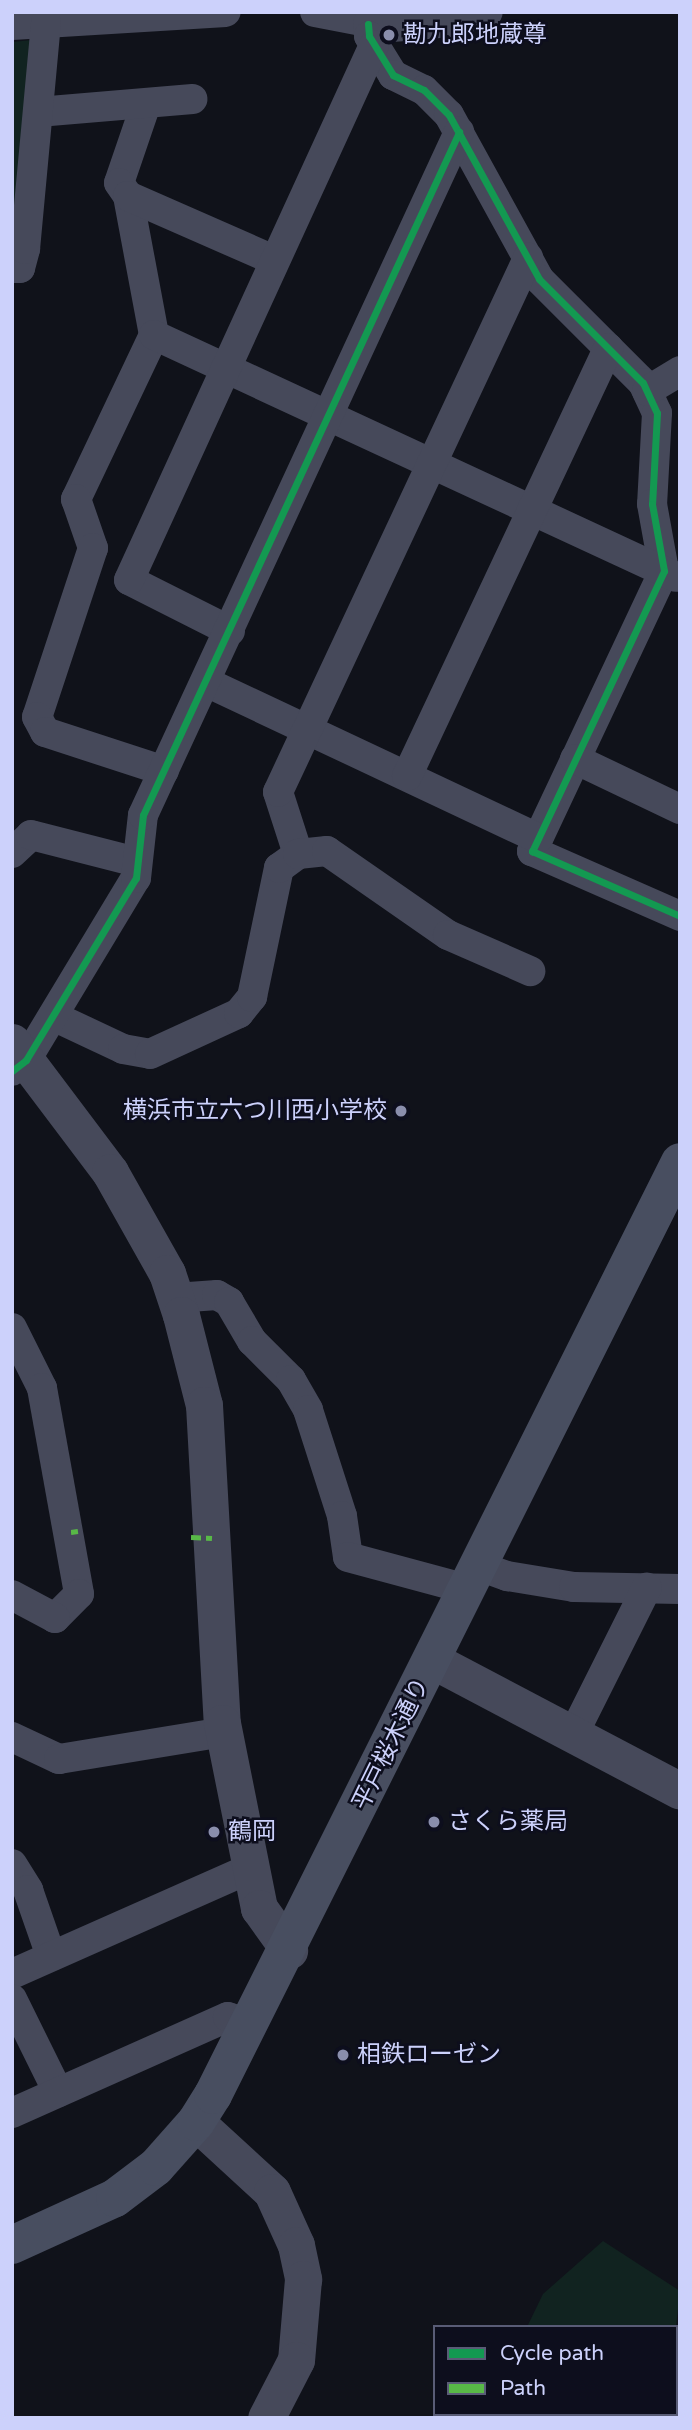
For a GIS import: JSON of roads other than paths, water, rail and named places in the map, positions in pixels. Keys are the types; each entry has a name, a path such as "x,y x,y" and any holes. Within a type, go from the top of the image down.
{"main road":[{"name":"平戸桜木通り","path":"12,2245 115,2199 156,2167 196,2122 289,1950 680,1162"}],"street":[{"path":"12,25 226,12"},
{"path":"315,12 371,35 488,12"},
{"path":"12,268 20,268 24,249 46,23"},
{"path":"371,35 393,75 424,90 449,115 539,279 647,391 657,413 652,504 672,575 575,759 532,851 680,916"},
{"path":"230,631 129,580 274,260 371,35"},
{"path":"38,112 192,99"},
{"path":"146,104 119,183 128,196 154,335 76,499 93,548 37,717 45,732 164,771"},
{"path":"289,1950 258,1908 224,1732 204,1405 175,1298 167,1273 110,1171 17,1058 53,1016 136,878 143,815 458,132"},
{"path":"128,196 274,260"},
{"path":"298,854 278,792 304,728 528,258"},
{"path":"154,335 672,575"},
{"path":"407,776 608,348"},
{"path":"647,391 680,371"},
{"path":"206,682 538,838"},
{"path":"575,759 680,809"},
{"path":"12,853 31,835 137,862"},
{"path":"53,1016 123,1049 149,1054 239,1013 252,997 279,868 298,854 327,851 448,935 530,971"},
{"path":"175,1298 217,1295 229,1302 251,1342 291,1380 307,1410 342,1516 348,1558 473,1577 506,1576 574,1587 680,1589"},
{"path":"12,1328 22,1375 42,1388 79,1594 55,1618 12,1595"},
{"path":"573,1735 647,1587"},
{"path":"432,1660 680,1791"},
{"path":"12,1737 59,1759 224,1732"},
{"path":"12,1864 28,1890 51,1956"},
{"path":"12,1974 251,1868"},
{"path":"12,1999 58,2092"},
{"path":"12,2113 228,2017 251,2024"},
{"path":"196,2122 272,2192 296,2245 303,2279 296,2360 266,2418"}],"place":[{"name":"勘九郎地蔵尊","path":"389,35"},
{"name":"横浜市立六つ川西小学校","path":"401,1111"},
{"name":"さくら薬局","path":"434,1822"},
{"name":"鶴岡","path":"214,1832"},
{"name":"相鉄ローゼン","path":"343,2055"}]}
